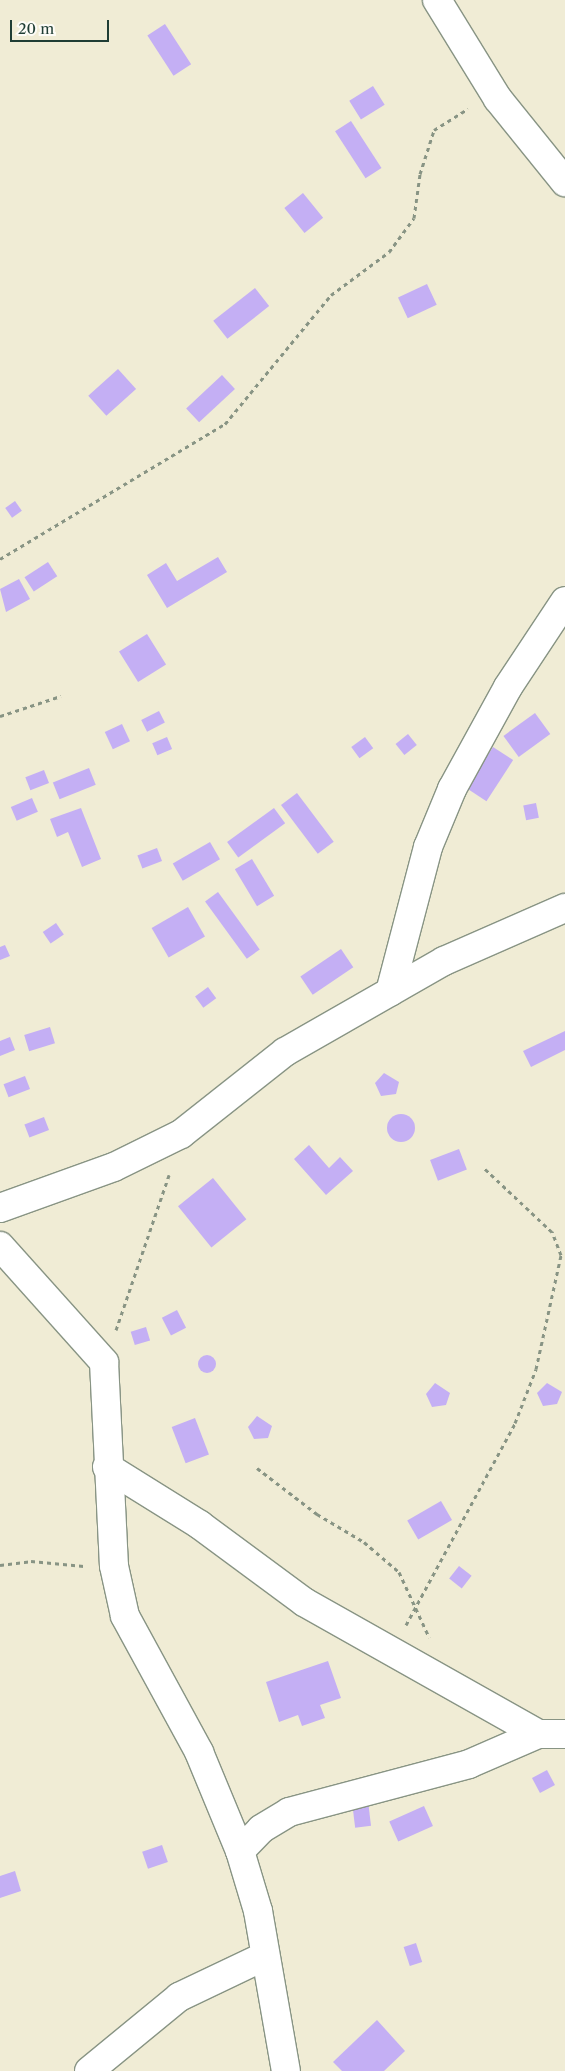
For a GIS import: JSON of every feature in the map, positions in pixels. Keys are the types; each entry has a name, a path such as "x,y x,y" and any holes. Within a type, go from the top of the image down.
{"street":[{"path":"437,0 498,99 565,182"},
{"path":"390,992 428,846 452,789 508,687 565,602"},
{"path":"0,1208 114,1167 181,1134 284,1052 462,952 565,908"},
{"path":"0,1246 104,1362 108,1392 107,1467 114,1566 125,1616 200,1752 240,1851 265,1956 286,2071"},
{"path":"107,1467 200,1525 276,1585 538,1734"},
{"path":"240,1851 261,1829 289,1812 469,1764 538,1734 565,1734"},
{"path":"89,2071 179,1997 265,1956"}],"path":[{"path":"0,559 225,424 331,295 389,252 414,218 434,130 460,111 498,99"},
{"path":"0,716 61,696"},
{"path":"104,1362 181,1134"},
{"path":"394,1651 417,1602 514,1424 536,1369 561,1255 552,1232 484,1168"},
{"path":"256,1468 317,1514 364,1542 399,1572 417,1602 432,1644"},
{"path":"0,1565 32,1561 114,1566"}],"building":[{"path":"165,24 191,64 174,76 147,35"},
{"path":"373,86 385,105 361,119 349,101"},
{"path":"351,121 381,168 366,178 335,131"},
{"path":"303,193 323,218 304,233 284,208"},
{"path":"427,284 437,305 408,318 398,298"},
{"path":"255,288 269,306 227,339 213,321"},
{"path":"118,369 136,389 106,416 88,396"},
{"path":"222,375 235,389 199,422 186,408"},
{"path":"15,501 22,511 12,518 5,508"},
{"path":"218,557 227,572 167,608 147,575 166,563 177,581"},
{"path":"48,562 57,576 34,592 25,577"},
{"path":"19,579 30,599 6,612 0,589"},
{"path":"147,634 166,665 138,682 119,651"},
{"path":"159,711 165,723 147,732 141,720"},
{"path":"535,713 550,734 519,757 503,736"},
{"path":"122,724 130,741 113,749 105,732"},
{"path":"408,734 417,745 404,755 396,744"},
{"path":"167,737 172,749 157,755 152,743"},
{"path":"365,737 373,748 359,758 351,747"},
{"path":"493,747 513,760 486,801 466,788"},
{"path":"89,768 96,785 60,799 53,783"},
{"path":"44,770 49,783 30,790 25,777"},
{"path":"297,793 334,842 318,854 281,805"},
{"path":"32,798 38,812 17,821 11,807"},
{"path":"536,803 539,818 526,820 523,805"},
{"path":"81,808 101,859 82,867 68,832 57,837 50,819"},
{"path":"274,808 285,823 238,857 227,842"},
{"path":"210,842 220,859 183,881 173,864"},
{"path":"157,848 162,861 142,869 137,856"},
{"path":"252,859 274,896 257,906 235,869"},
{"path":"218,892 260,949 247,959 205,901"},
{"path":"188,907 205,936 169,957 152,928"},
{"path":"56,923 64,935 51,944 43,932"},
{"path":"5,945 10,956 0,960 0,947"},
{"path":"341,949 353,967 313,995 300,976"},
{"path":"208,987 216,998 203,1008 195,996"},
{"path":"50,1027 55,1043 29,1051 24,1035"},
{"path":"565,1031 565,1050 531,1067 523,1051"},
{"path":"10,1037 15,1050 0,1056 0,1041"},
{"path":"384,1073 399,1082 396,1094 381,1096 375,1083"},
{"path":"25,1076 30,1089 9,1097 4,1084"},
{"path":"401,1114 411,1118 415,1128 411,1138 401,1142 391,1138 387,1128 391,1118"},
{"path":"44,1117 49,1130 29,1138 24,1125"},
{"path":"309,1145 329,1168 340,1157 353,1171 326,1195 294,1159"},
{"path":"459,1149 467,1170 438,1181 430,1160"},
{"path":"213,1178 246,1219 211,1248 178,1206"},
{"path":"177,1310 186,1328 171,1336 162,1318"},
{"path":"146,1327 150,1340 135,1345 131,1332"},
{"path":"207,1355 213,1358 216,1364 213,1370 207,1373 201,1370 198,1364 201,1358"},
{"path":"435,1383 450,1393 446,1405 432,1407 426,1394"},
{"path":"547,1383 562,1392 557,1404 543,1406 537,1393"},
{"path":"257,1416 272,1426 268,1438 254,1439 248,1427"},
{"path":"195,1418 209,1454 186,1463 172,1427"},
{"path":"441,1501 452,1520 418,1540 407,1520"},
{"path":"459,1566 472,1576 462,1588 449,1579"},
{"path":"328,1661 341,1698 320,1705 325,1718 302,1726 298,1715 279,1722 266,1682"},
{"path":"547,1770 555,1785 540,1793 532,1778"},
{"path":"368,1801 371,1826 355,1828 352,1803"},
{"path":"424,1806 433,1826 398,1842 389,1821"},
{"path":"162,1845 168,1862 148,1869 142,1852"},
{"path":"15,1871 21,1891 0,1898 0,1876"},
{"path":"416,1943 422,1962 410,1966 404,1947"},
{"path":"377,2020 405,2051 384,2071 342,2071 333,2062"}]}
